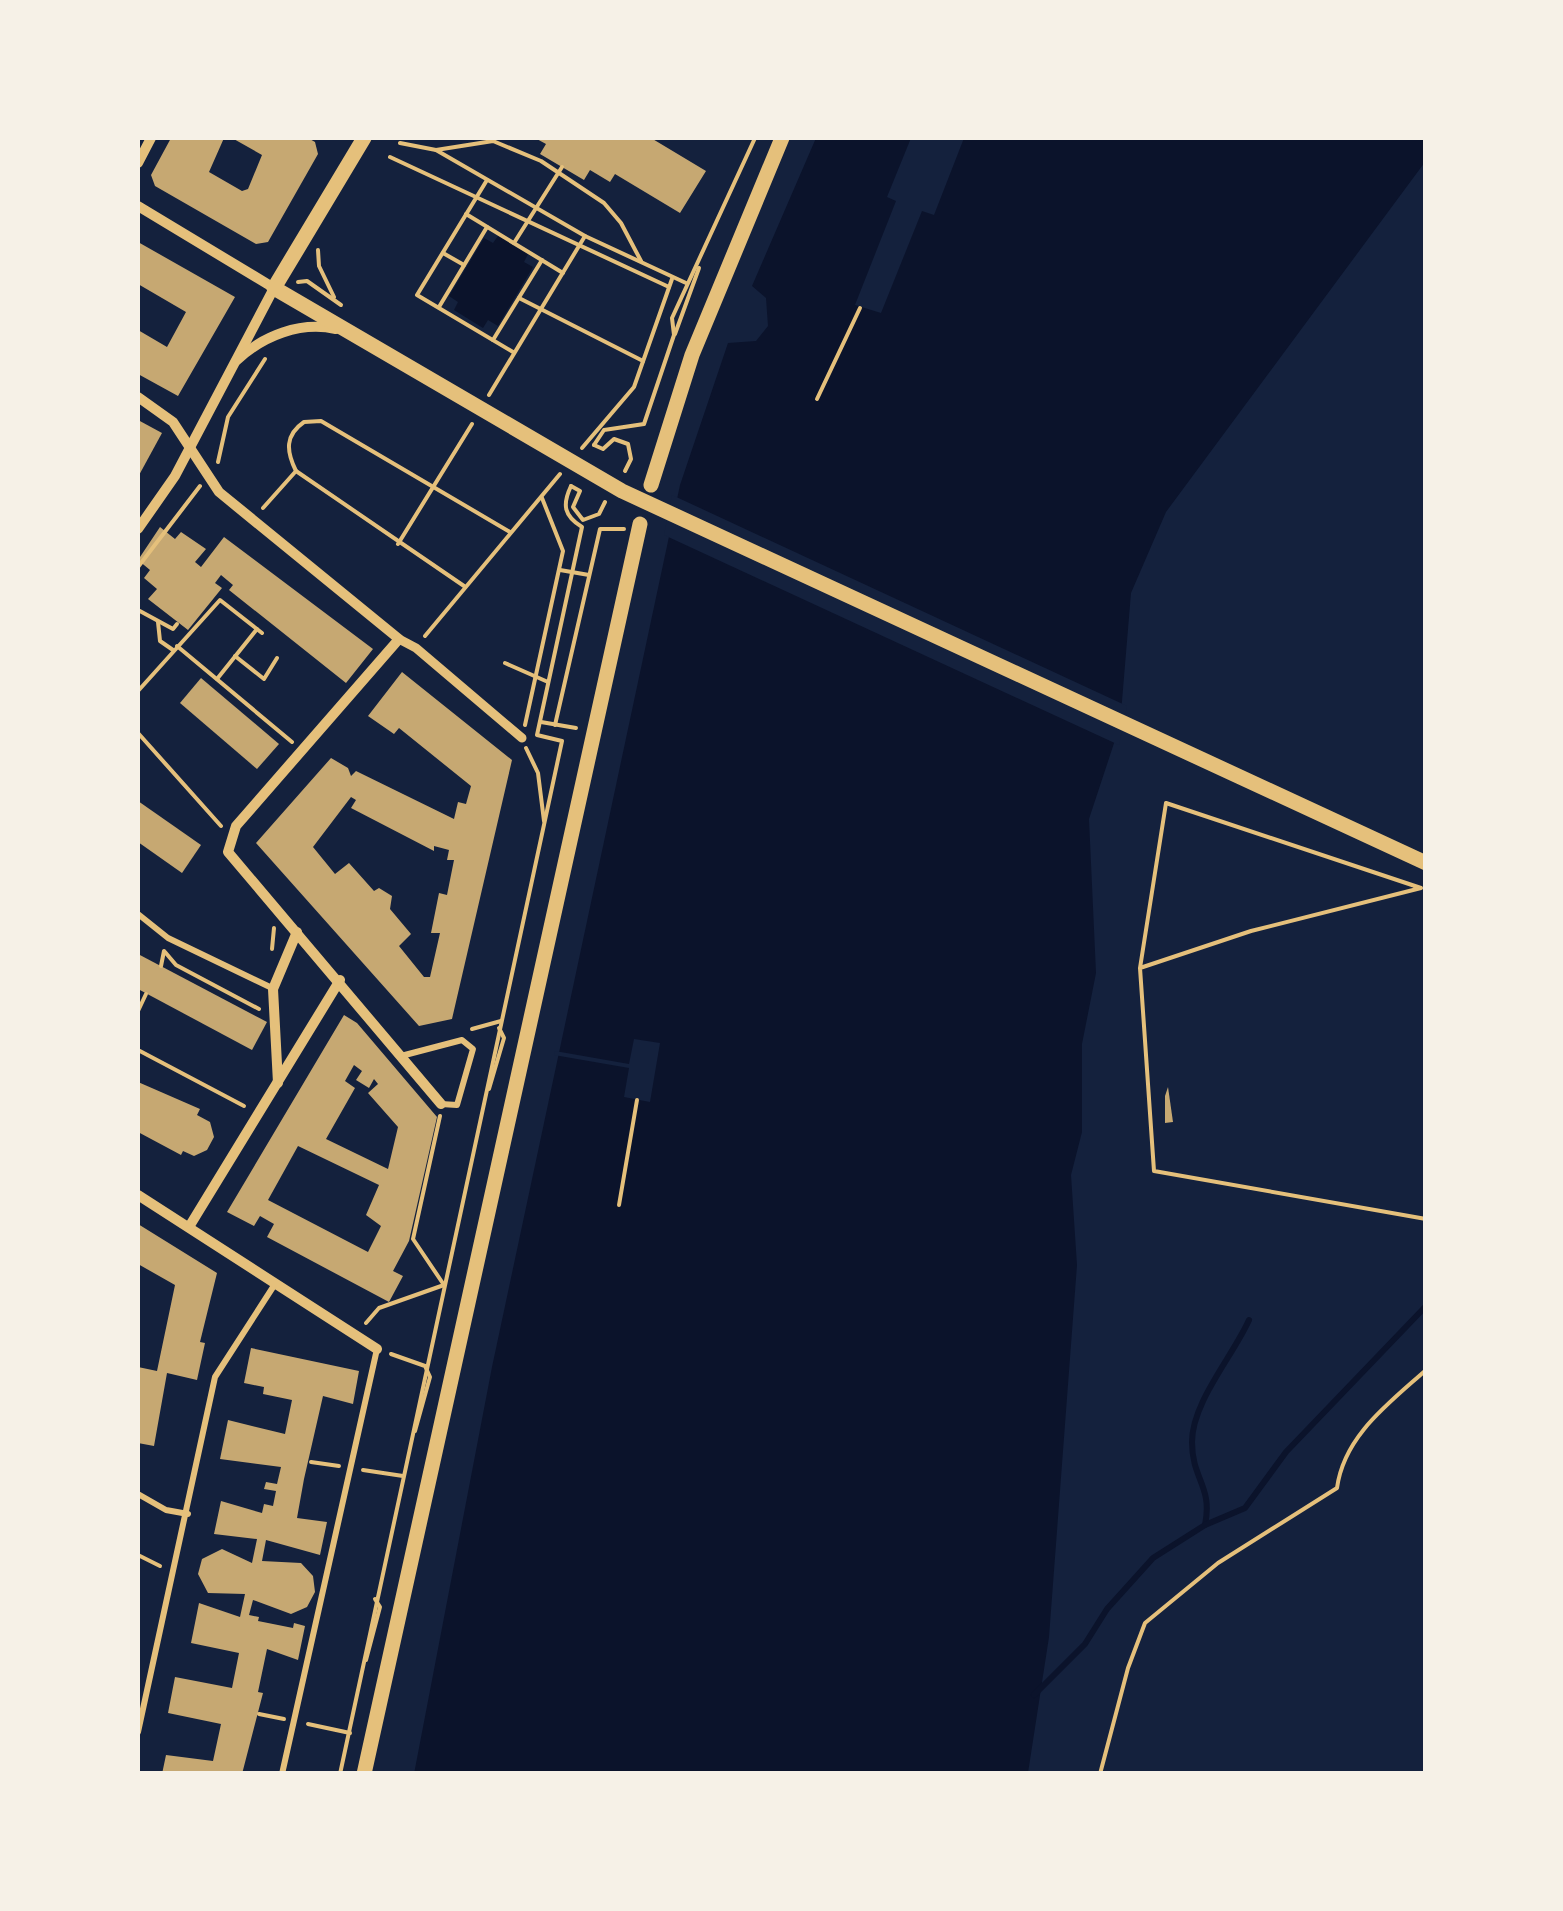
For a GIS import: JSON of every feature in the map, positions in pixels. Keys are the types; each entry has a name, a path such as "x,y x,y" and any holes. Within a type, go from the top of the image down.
{"street":[{"path":"138,163 151,138"},
{"path":"651,485 692,355 782,138"},
{"path":"138,528 190,445 358,140"},
{"path":"138,206 622,491 1426,863"},
{"path":"233,364 278,334 315,328 353,333"},
{"path":"138,396 160,409 190,445 208,476 252,521 399,639 432,660 522,738"},
{"path":"364,1774 639,526"},
{"path":"399,639 236,826 229,844 232,861 340,980 440,1104"},
{"path":"278,1084 273,989 297,932"},
{"path":"190,1227 340,980"},
{"path":"138,1195 377,1349"}],"lane":[{"path":"138,914 168,938 273,989"},
{"path":"401,1056 462,1040 473,1049 457,1105 440,1104"},
{"path":"138,1732 215,1378 275,1284"},
{"path":"282,1774 377,1349"},
{"path":"138,1494 166,1510 188,1514"}],"path":[{"path":"623,476 631,450 621,440 607,442 603,450 594,445 601,429 644,424 701,264 755,138"},
{"path":"436,150 493,141 560,169 604,203 644,264"},
{"path":"400,143 436,150 585,236 686,284"},
{"path":"390,157 669,287"},
{"path":"514,243 560,169"},
{"path":"486,180 418,294 515,353"},
{"path":"466,214 563,273"},
{"path":"439,307 487,227"},
{"path":"398,544 585,236"},
{"path":"319,237 317,259 336,301"},
{"path":"443,253 464,266"},
{"path":"493,340 542,260"},
{"path":"674,336 672,318 686,284 701,264"},
{"path":"519,298 643,361"},
{"path":"817,399 860,308"},
{"path":"138,568 220,460 220,438 228,417 272,351"},
{"path":"464,586 296,470 288,454 289,439 304,422 321,421 510,532"},
{"path":"252,521 296,470"},
{"path":"340,1774 562,741 538,735 582,527 566,512 564,501 571,486 580,491 573,507 583,520 598,514 605,502"},
{"path":"542,496 563,551 522,738 538,772 546,825"},
{"path":"556,724 600,528 639,526"},
{"path":"559,570 589,576"},
{"path":"138,691 220,600 262,634"},
{"path":"138,610 173,629 177,624"},
{"path":"158,622 160,642 175,648 217,679 294,744"},
{"path":"217,679 256,629"},
{"path":"556,647 572,650"},
{"path":"235,656 264,679 277,658"},
{"path":"505,663 548,682"},
{"path":"540,722 568,726"},
{"path":"138,733 223,828"},
{"path":"1140,968 1251,932 1420,888 1166,803 1140,968 1154,1171 1426,1219"},
{"path":"156,944 176,965 270,1015"},
{"path":"138,1011 146,994"},
{"path":"462,1040 471,1030 500,1025"},
{"path":"138,1050 260,1114"},
{"path":"618,1204 637,1100"},
{"path":"440,1116 412,1240 444,1285"},
{"path":"356,1335 379,1308 444,1285"},
{"path":"377,1349 426,1366"},
{"path":"1100,1774 1128,1668 1145,1623 1218,1564 1336,1488 1340,1460 1353,1441 1426,1370"},
{"path":"138,1555 175,1574"}],"water":[{"path":"816,138 1425,138 1425,162 1166,512 1131,593 1120,725 1089,819 1096,973 1082,1044 1082,1132 1071,1175 1077,1265 1049,1637 1028,1773 414,1774 492,1367 680,485 728,343 756,341 768,326 766,298 752,286"},
{"path":"498,236 528,254 524,262 533,267 498,326 488,320 483,328 454,310 458,302 449,296 484,238 493,243"}],"pier":[{"path":"911,138 964,138 934,215 922,211 881,313 855,305 896,201 887,197"},
{"path":"672,495 1127,706 1119,745 664,535"},
{"path":"634,1039 660,1043 650,1102 624,1097 629,1068 554,1055 555,1051 629,1064"}],"building":[{"path":"171,138 224,138 209,172 242,191 248,189 262,155 232,138 308,138 315,142 318,154 268,242 256,244 155,186 151,175"},
{"path":"535,138 651,138 706,171 680,213 615,174 610,182 590,170 584,180 540,154 546,144"},
{"path":"138,242 235,297 178,396 138,374 138,330 167,347 186,312 138,284"},
{"path":"138,420 162,433 138,477"},
{"path":"160,527 175,539 181,532 206,549 195,562 201,567 224,537 373,649 346,683 229,590 233,585 221,575 215,583 222,588 188,630 148,599 157,589 144,578 150,570 138,560"},
{"path":"402,672 512,760 452,1019 419,1026 256,843 331,758 348,768 351,776 356,771 454,819 458,802 466,804 471,786 399,728 394,734 368,716","holes":["351,797 356,800 351,808 434,851 434,846 449,850 447,860 454,860 447,895 439,893 431,933 440,933 430,977 424,977 399,946 411,934 390,909 392,896 379,888 374,891 349,863 335,874 313,847"]},
{"path":"201,678 279,744 257,769 180,703"},
{"path":"138,801 201,845 182,873 138,842"},
{"path":"138,954 267,1022 252,1050 138,989"},
{"path":"344,1015 357,1023 437,1117 409,1241 393,1271 403,1276 389,1302 267,1237 274,1224 260,1216 254,1226 227,1212","holes":["354,1065 362,1071 356,1080 369,1088 374,1079 378,1084 368,1093 398,1127 388,1169 326,1139 355,1088 345,1081","298,1146 379,1185 366,1215 381,1226 368,1252 268,1200"]},
{"path":"138,1082 200,1109 197,1115 210,1122 214,1137 207,1150 194,1156 183,1151 181,1155 138,1132"},
{"path":"1168,1087 1173,1122 1165,1123 1165,1096"},
{"path":"138,1224 217,1273 200,1342 205,1343 197,1380 167,1373 154,1446 138,1443 138,1367 157,1371 175,1285 138,1264"},
{"path":"251,1348 359,1371 353,1404 323,1396 304,1479 297,1518 327,1522 320,1555 266,1540 262,1561 301,1563 313,1576 315,1592 307,1607 291,1614 253,1600 249,1615 259,1617 258,1621 293,1628 294,1623 305,1626 298,1660 267,1649 258,1692 263,1693 242,1774 162,1774 166,1755 213,1761 221,1724 168,1713 175,1677 232,1688 239,1653 191,1643 199,1603 240,1617 245,1594 208,1593 198,1574 202,1559 222,1549 252,1563 257,1539 214,1534 221,1501 262,1513 264,1504 273,1506 276,1491 264,1489 266,1482 277,1484 281,1467 220,1459 228,1420 285,1434 292,1400 263,1394 264,1387 244,1383"}],"waterway":[{"path":"1034,1695 1085,1644 1107,1609 1153,1558 1205,1525 1245,1508 1286,1452 1426,1306"},
{"path":"1205,1525 1206,1501 1193,1455 1194,1427 1206,1395 1249,1320"}]}
